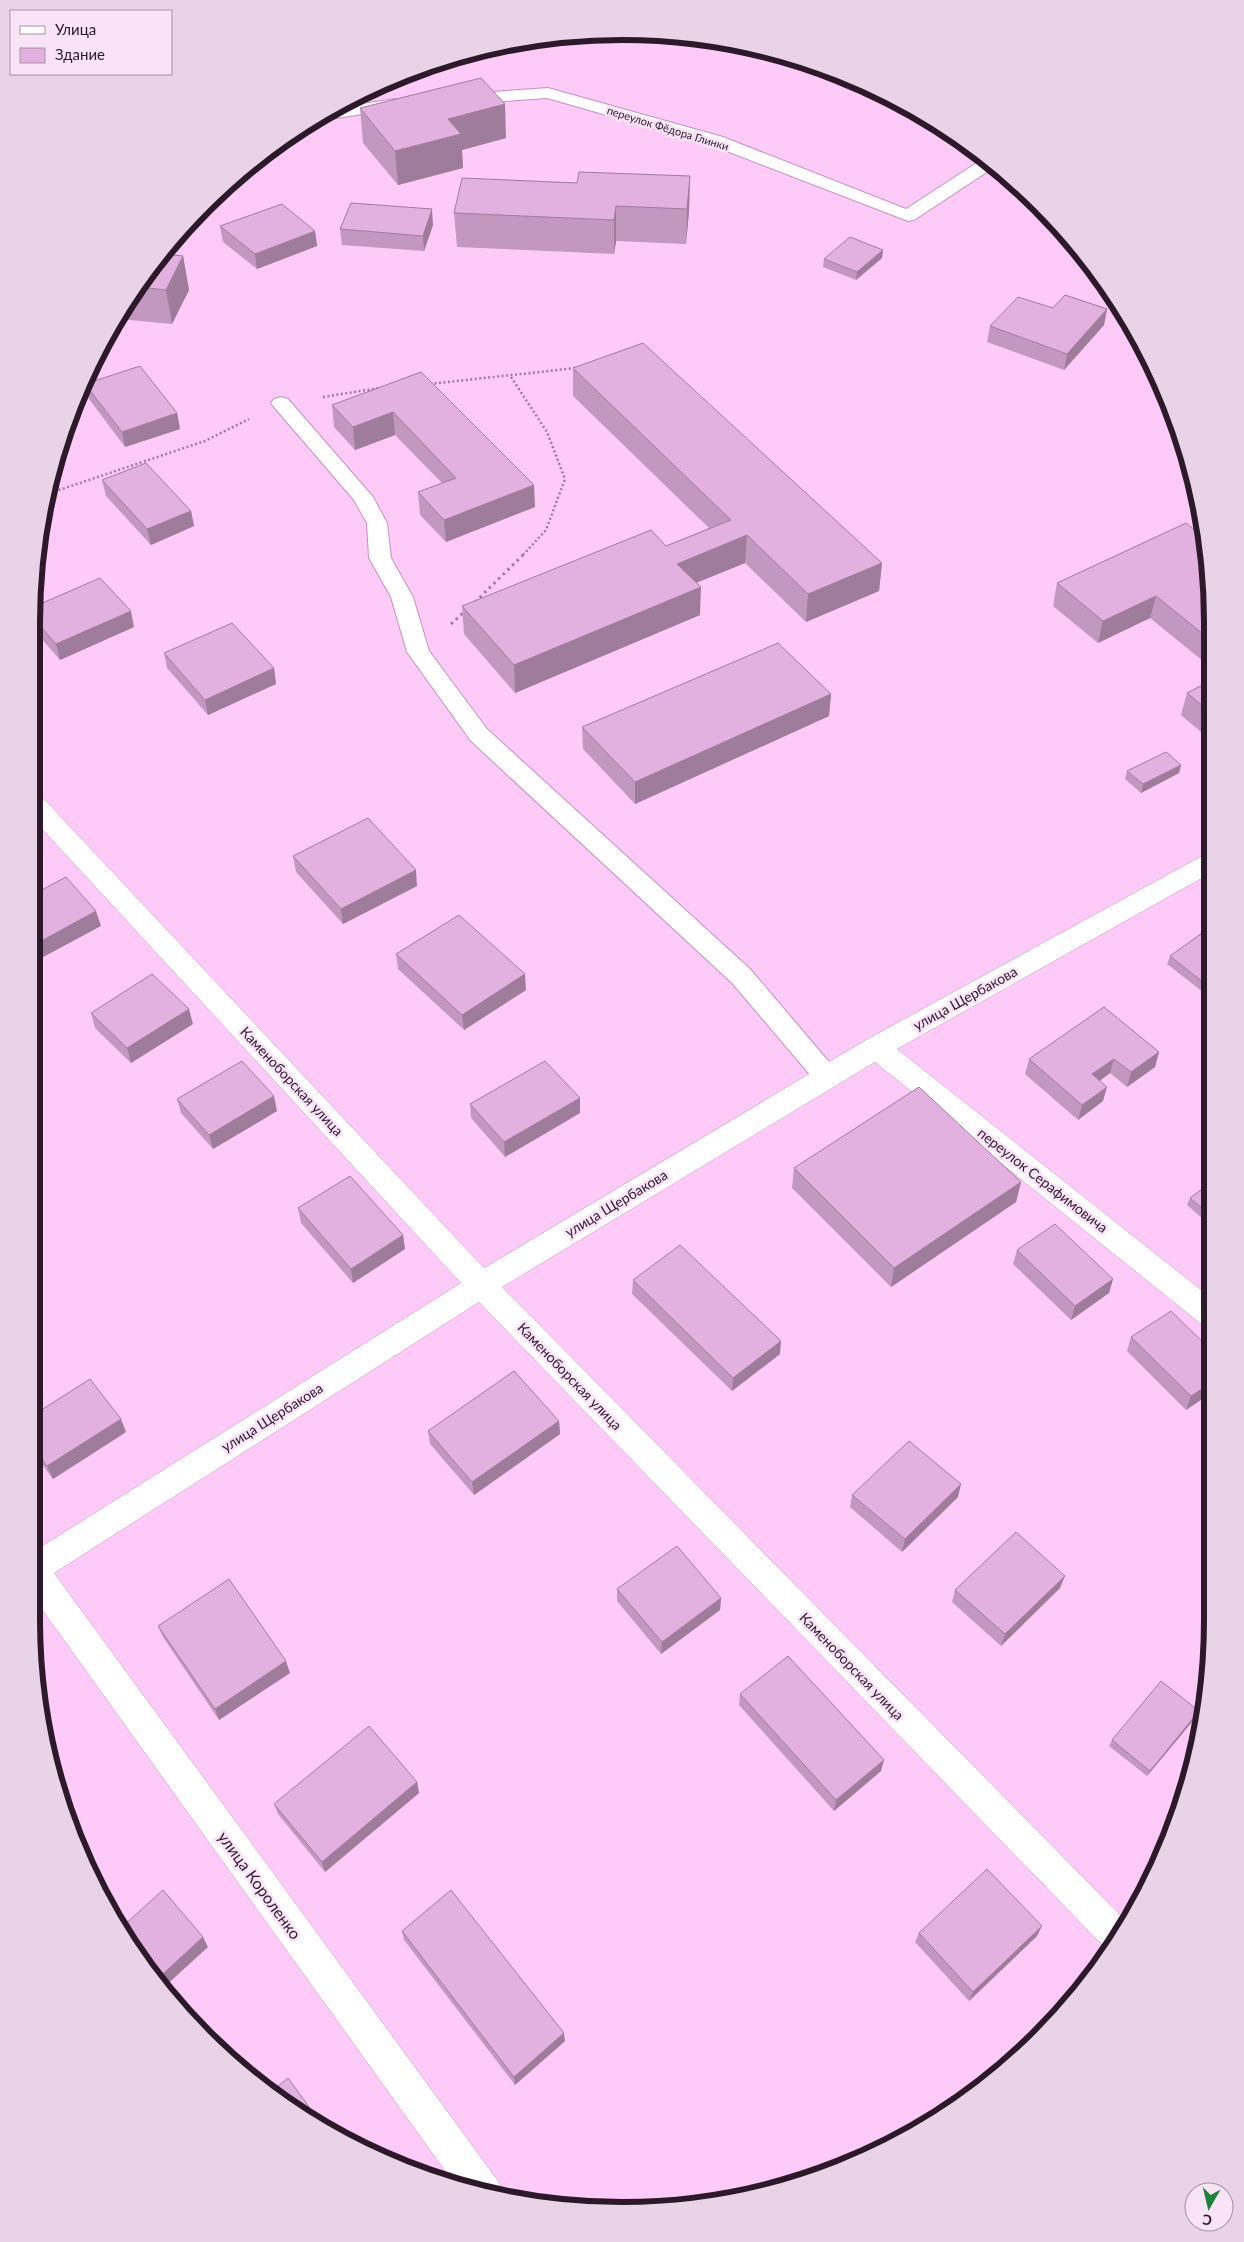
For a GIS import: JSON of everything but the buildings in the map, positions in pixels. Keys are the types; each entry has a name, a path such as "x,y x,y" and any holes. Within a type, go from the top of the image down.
{"street":[{"name":"Каменоборская улица","path":"40,811 481,1285 1113,1932"},
{"name":"улица Щербакова","path":"40,1563 481,1285 826,1076 875,1047 1204,870"},
{"name":"переулок Серафимовича","path":"875,1047 1204,1309"},
{"name":"улица Короленко","path":"40,1582 477,2184"}],"lane":[{"name":"переулок Фёдора Глинки","path":"452,100 548,93 717,141 908,216 984,166"},
{"path":"341,113 413,103"},
{"path":"281,404 363,497 377,523 380,558 402,597 418,652 479,735 741,976 826,1076"}],"path":[{"path":"418,652 496,583 546,530 565,479 547,432 510,377"}]}
